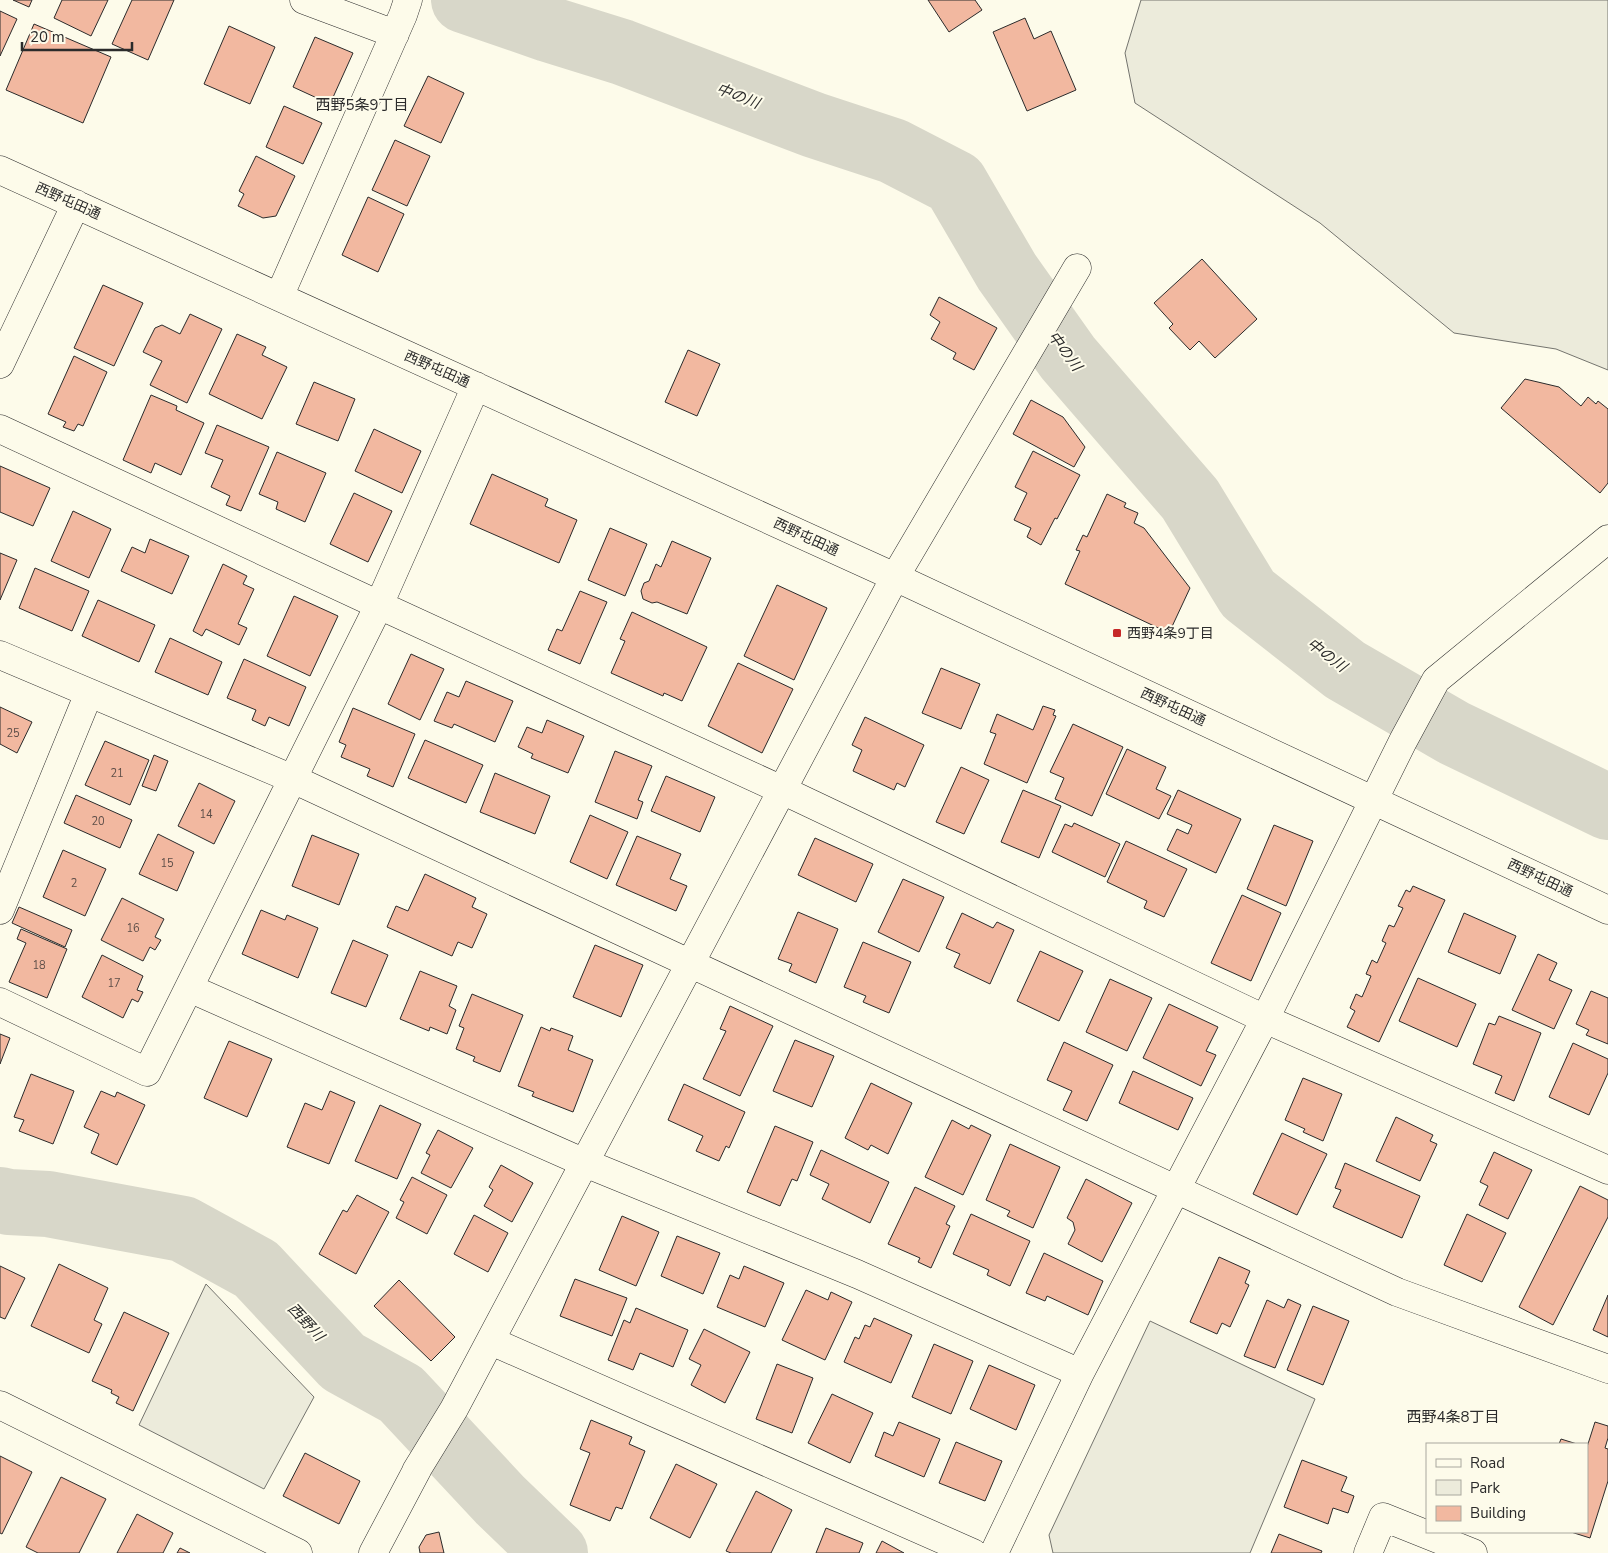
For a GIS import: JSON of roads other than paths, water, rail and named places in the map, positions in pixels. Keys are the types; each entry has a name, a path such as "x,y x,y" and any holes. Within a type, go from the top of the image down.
{"street":[{"path":"279,297 402,16 304,0"},
{"name":"西野屯田通","path":"0,170 895,578 1608,910"},
{"path":"0,364 76,204"},
{"path":"373,1553 417,1470 454,1409 491,1341 895,578 1076,268"},
{"path":"0,1002 147,1072 379,605 476,386"},
{"path":"0,429 782,790 1265,1019 1608,1170"},
{"path":"994,1553 1080,1373 1265,1019 1403,741 1436,680 1608,539"},
{"path":"0,655 293,779 1397,1292 1608,1369"},
{"path":"0,910 90,693"},
{"path":"189,988 585,1163 857,1274 1080,1373"},
{"path":"491,1341 973,1553"},
{"path":"0,1406 298,1553"},
{"path":"1368,1553 1383,1517 1473,1553"}],"waterway":[{"name":"中の川","path":"464,0 622,52 814,125 893,151 955,183 1007,272 1068,358 1190,499 1248,594 1345,670 1454,733 1608,807"},
{"name":"西野川","path":"0,1200 48,1204 183,1229 256,1269 343,1362 401,1394 500,1500 555,1553"}],"place":[{"name":"西野4条9丁目","path":"1117,633"}],"district":[{"name":"西野5条9丁目","path":"362,105"},
{"name":"西野4条8丁目","path":"1453,1417"}]}
